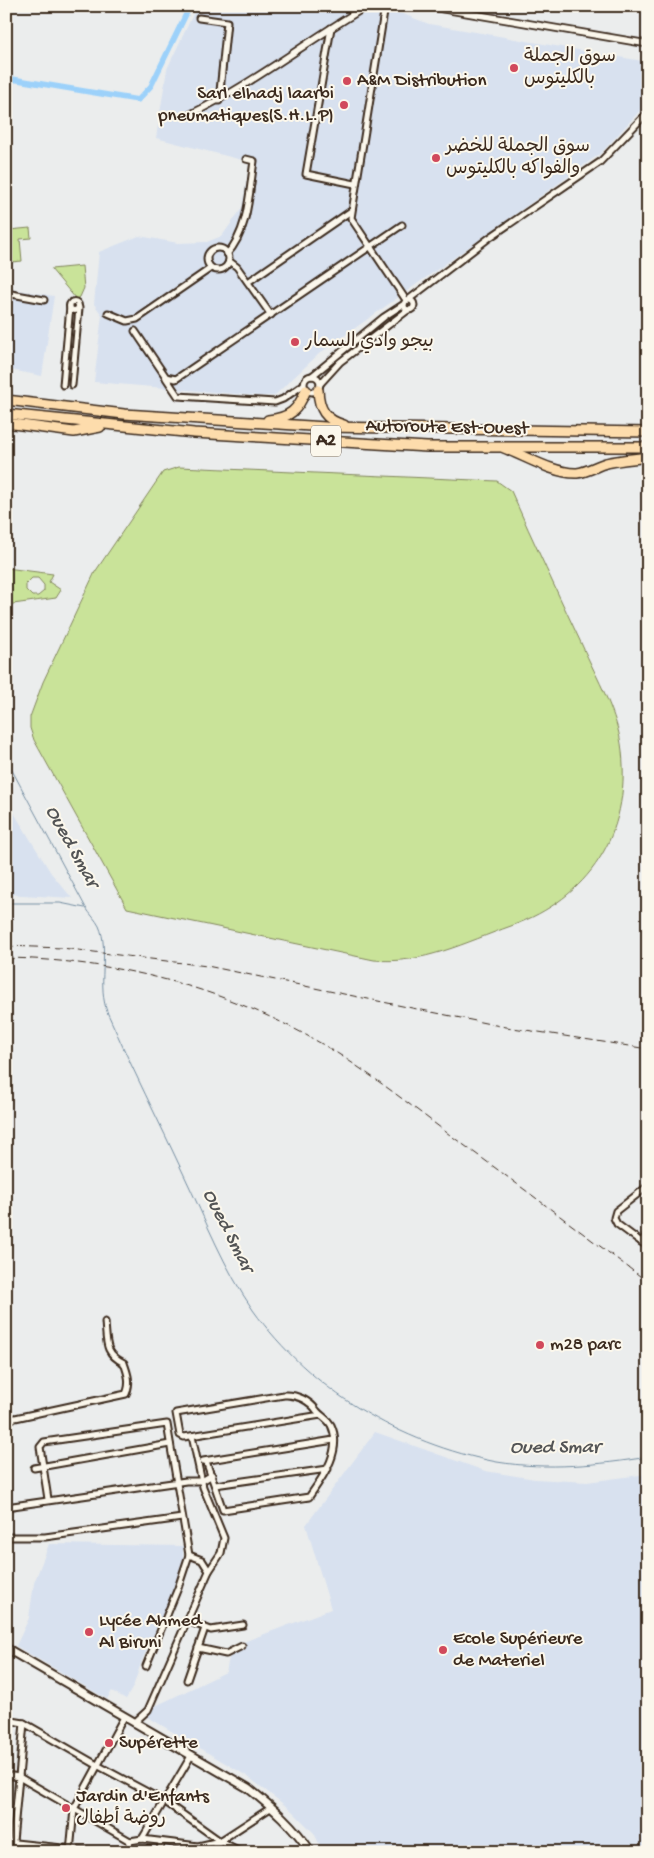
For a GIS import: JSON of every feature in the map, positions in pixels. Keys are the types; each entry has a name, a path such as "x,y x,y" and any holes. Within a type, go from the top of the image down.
{"highway":[{"path":"319,387 321,409 330,420 342,425 379,429"},
{"path":"241,423 276,420 288,416 299,406 304,388"},
{"name":"Autoroute Est-Ouest","path":"6,400 124,414 241,423 379,429 648,432"},
{"name":"Autoroute Est-Ouest","path":"6,414 194,433 398,445 648,447"},
{"path":"6,423 74,432 108,425"},
{"path":"497,446 531,458 553,469 574,473 589,470 609,462 648,457"}],"main road":[{"path":"6,1648 248,1788 272,1807 299,1834 311,1852"}],"street":[{"path":"190,114 219,101 276,67 331,28 367,6"},
{"path":"385,6 351,211 354,226 406,301 408,310"},
{"path":"426,6 648,44"},
{"path":"199,18 227,22 219,101"},
{"path":"331,28 306,174 355,184"},
{"path":"304,388 306,378 312,376 384,317 489,238 600,162 648,112"},
{"path":"228,254 237,243 246,214 254,161 246,158"},
{"path":"248,282 351,211"},
{"path":"166,377 176,379 402,226"},
{"path":"211,268 206,260 211,250 220,248 228,254 229,261 237,267 270,314"},
{"path":"108,313 127,321 137,320 211,268 222,269 229,261"},
{"path":"304,388 312,393 340,362 414,305 426,287"},
{"path":"6,292 44,300"},
{"path":"406,301 412,301 414,305"},
{"path":"63,384 70,306 75,302 79,308 72,385"},
{"path":"136,331 178,396 265,402 283,399 304,388"},
{"path":"312,376 317,378 319,387"},
{"path":"648,1186 616,1211 614,1218 617,1224 648,1247"},
{"path":"641,1242 648,1234"},
{"path":"6,1420 126,1394 129,1387 128,1372 124,1362 112,1356 108,1350 105,1322"},
{"path":"206,1461 223,1510 310,1497 328,1468 334,1440 332,1427 327,1418 320,1415 307,1402 291,1394 176,1413 180,1435 184,1437 320,1415"},
{"path":"48,1499 40,1447 44,1442 164,1423 168,1427 189,1555 146,1666"},
{"path":"134,1723 148,1710 209,1571 222,1553 224,1538 202,1481 192,1436"},
{"path":"198,1462 334,1440"},
{"path":"34,1468 170,1444"},
{"path":"215,1485 328,1468"},
{"path":"6,1507 48,1499 202,1481 212,1475"},
{"path":"6,1537 45,1537 182,1518"},
{"path":"189,1555 202,1560 209,1571"},
{"path":"188,1622 205,1628 219,1630 243,1625"},
{"path":"187,1680 205,1628"},
{"path":"198,1648 226,1654 242,1646"},
{"path":"70,1850 74,1809 96,1765 124,1717"},
{"path":"6,1744 7,1720 24,1723 96,1765 164,1800 220,1841 242,1852"},
{"path":"12,1852 24,1723"},
{"path":"142,1840 191,1756"},
{"path":"6,1775 19,1777 130,1841 142,1840 198,1846 220,1841"},
{"path":"210,1852 220,1841 272,1807"},
{"path":"128,1852 130,1841"},
{"path":"6,1842 100,1852"},
{"path":"160,1852 161,1842"}],"shaded area":[{"path":"197,6 382,6 429,24 648,62 648,102 601,153 320,353 274,396 94,382 102,315 94,304 99,252 139,236 178,243 207,242 222,236 242,208 250,162 156,138 167,69"},
{"path":"6,288 54,296 42,376 6,369"},
{"path":"6,800 51,873 72,898 6,894"},
{"name":"Ecole Supérieure de Materiel","path":"375,1432 485,1471 535,1479 587,1482 648,1474 648,1852 323,1852 314,1833 291,1810 247,1776 141,1713 226,1672 229,1658 246,1641 331,1609 306,1525"},
{"name":"Lycée Ahmed Al Biruni","path":"49,1544 183,1546 183,1559 177,1584 142,1660 133,1687 126,1699 112,1691 107,1699 16,1646 29,1618 34,1583"}],"green space":[{"path":"30,228 31,238 20,239 22,261 12,262 9,230"},
{"path":"82,266 84,288 80,297 76,299 51,269"},
{"path":"179,467 497,481 511,491 612,710 622,751 623,781 619,809 611,835 599,859 583,880 563,899 539,914 461,945 427,956 392,961 374,960 127,908 34,740 30,728 30,717 43,682 95,572 163,472"},
{"path":"6,568 53,574 49,582 61,590 56,598 6,605","holes":["32,578 38,578 44,585 44,591 38,596 32,596 26,590 26,584"]}],"waterway":[{"path":"6,78 138,100 151,86 190,6"},
{"name":"Oued Smar","path":"6,759 86,908 99,926 103,946 103,992 105,1003 126,1055 224,1261 253,1310 276,1339 330,1389 360,1409 426,1442 461,1454 497,1462 534,1466 592,1464 648,1457"},
{"path":"6,903 60,903 85,908"}],"railway":[{"path":"6,946 62,948 207,966 500,1026 648,1049"},
{"path":"6,958 50,960 93,965 178,983 260,1012 299,1031 337,1053 380,1083 648,1282"}],"place":[{"name":"سوق الجملة بالكليتوس","path":"514,68"},
{"name":"A&M Distribution","path":"347,81"},
{"name":"Sarl elhadj laarbi pneumatiques(S.H.L.P)","path":"344,105"},
{"name":"سوق الجملة للخضر والفواكه بالكليتوس","path":"436,158"},
{"name":"بيجو وادي السمار","path":"295,342"},
{"name":"m28 parc","path":"540,1345"},
{"name":"Lycée Ahmed Al Biruni","path":"89,1632"},
{"name":"Ecole Supérieure de Materiel","path":"443,1650"},
{"name":"Supérette","path":"109,1743"},
{"name":"Jardin d'Enfants روضة أطفال","path":"66,1808"}]}
